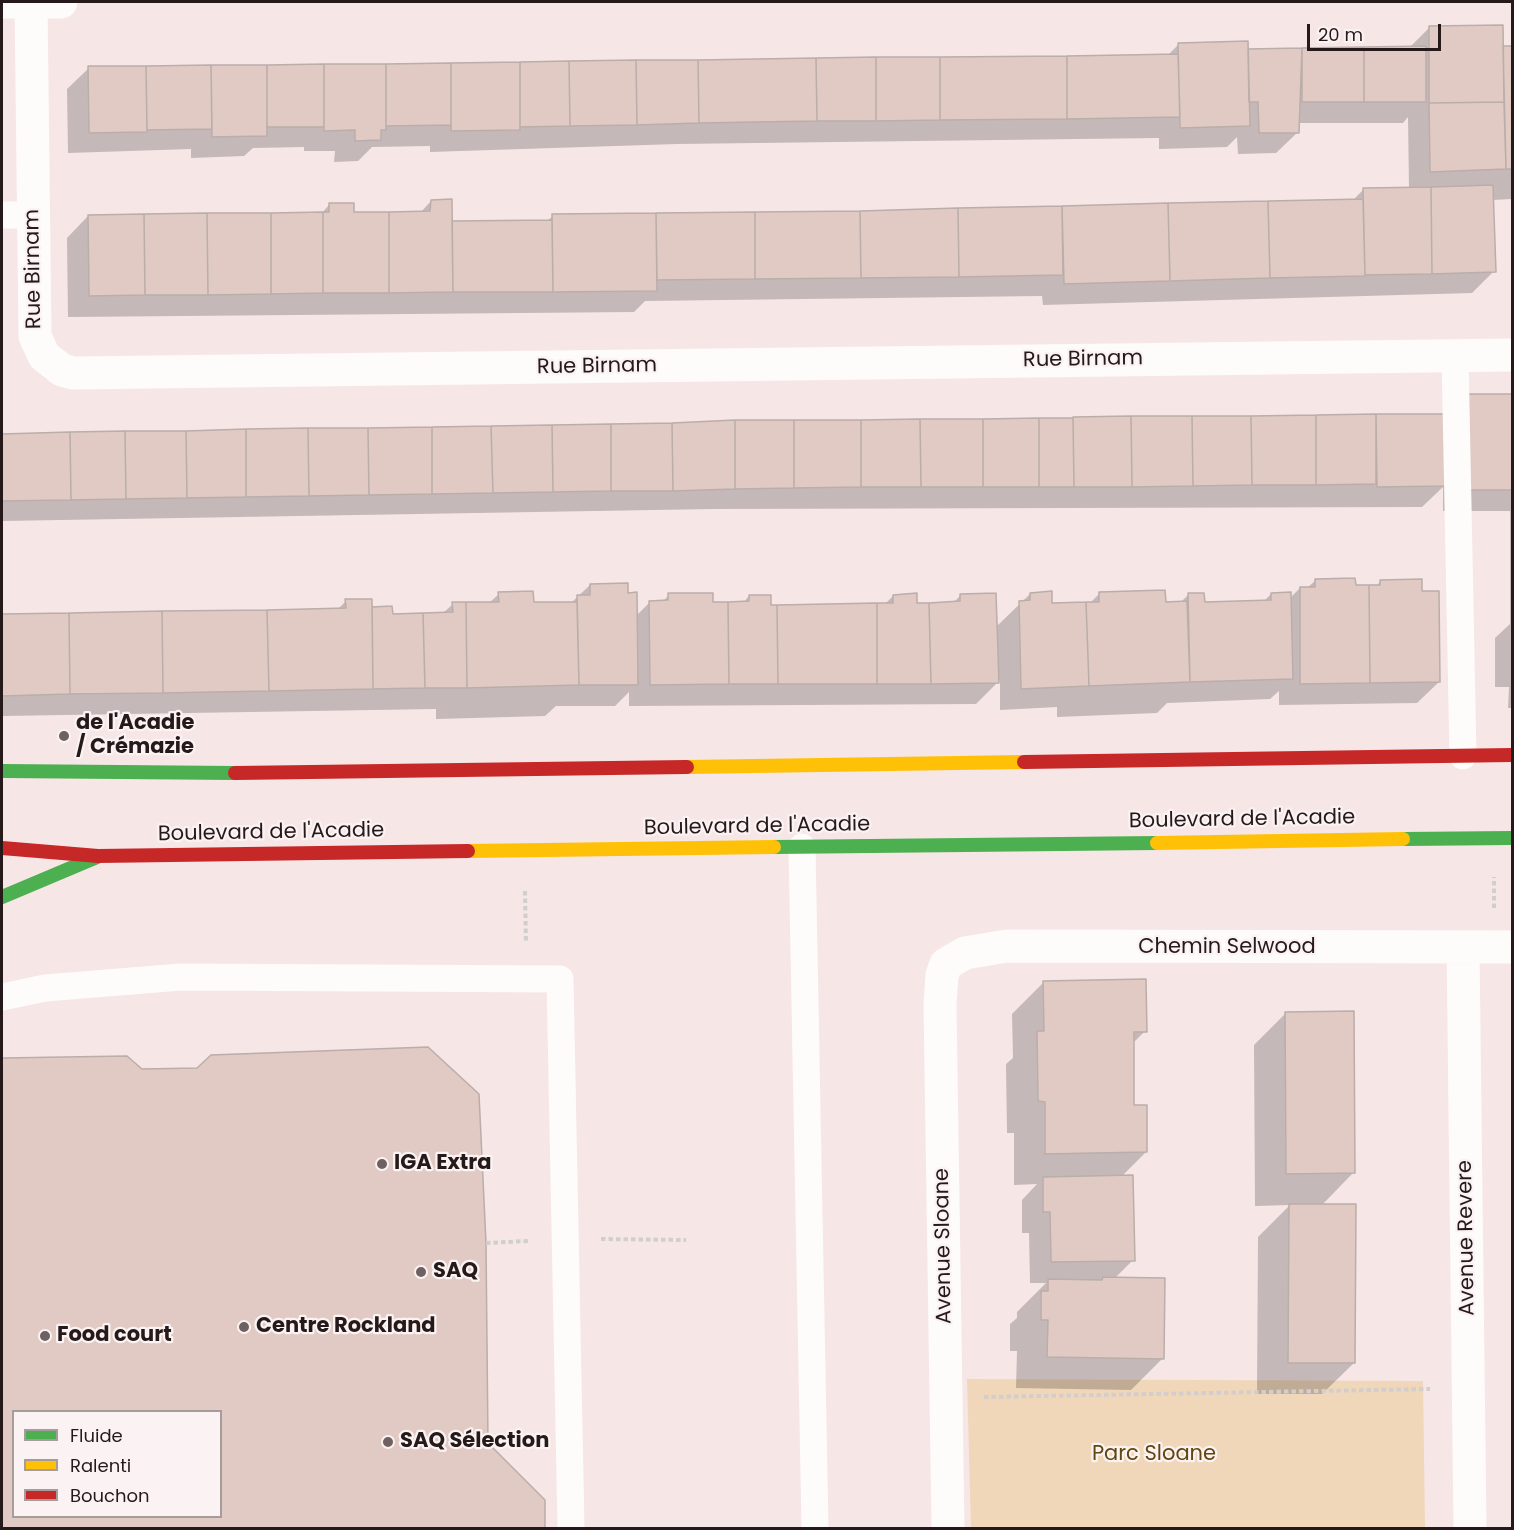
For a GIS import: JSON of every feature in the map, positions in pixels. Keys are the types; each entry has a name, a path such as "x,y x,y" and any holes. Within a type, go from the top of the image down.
{"main road":[{"path":"2,771 151,774 1512,756"},
{"name":"Boulevard de l'Acadie","path":"2,848 98,856 1512,838"},
{"path":"2,897 98,856"}],"street":[{"path":"2,2 61,2"},
{"name":"Rue Birnam","path":"31,2 17,215 34,336 44,356 62,370 73,373 1512,355"},
{"name":"Chemin Selwood","path":"946,964 965,953 1007,946 1512,947"},
{"name":"Avenue Revere","path":"1463,947 1470,1528"},
{"name":"Avenue Sloane","path":"946,964 942,975 940,1005 948,1528"}],"lane":[{"path":"1455,355 1463,756"},
{"path":"802,847 815,1528"},
{"path":"2,997 54,987 181,977 560,979 571,1528"}],"path":[{"path":"974,1397 1439,1389"}],"green space":[{"name":"Parc Sloane","path":"967,1379 1423,1381 1425,1528 971,1528"}],"building":[{"path":"1503,25 1504,102 1429,103 1429,26"},
{"path":"1248,41 1250,126 1180,128 1178,43"},
{"path":"1426,46 1426,102 1364,102 1364,47"},
{"path":"1503,46 1512,46 1512,169 1506,169"},
{"path":"1364,47 1364,102 1302,102 1302,48"},
{"path":"1302,48 1299,133 1259,133 1258,102 1249,102 1248,49"},
{"path":"1178,54 1180,117 1067,119 1067,56"},
{"path":"1067,56 1067,119 940,120 940,57"},
{"path":"876,57 876,121 817,121 816,58"},
{"path":"876,57 940,57 940,120 876,121"},
{"path":"816,58 817,121 699,123 698,60"},
{"path":"636,60 637,125 570,126 569,61"},
{"path":"636,60 698,60 699,123 637,125"},
{"path":"569,61 570,126 520,127 520,62"},
{"path":"520,62 520,130 451,131 451,63"},
{"path":"451,63 451,125 386,126 386,64"},
{"path":"324,64 386,64 386,130 381,130 381,140 355,141 355,130 324,131"},
{"path":"324,64 324,127 267,127 267,65"},
{"path":"211,65 267,65 267,136 212,137"},
{"path":"211,65 212,129 147,130 146,66"},
{"path":"88,66 146,66 147,132 89,133"},
{"path":"1504,102 1506,169 1430,172 1429,103"},
{"path":"1493,185 1496,272 1432,274 1431,187"},
{"path":"1431,187 1432,274 1365,275 1363,188"},
{"path":"452,199 453,292 389,293 389,212 430,211 431,200"},
{"path":"1363,199 1365,276 1270,278 1268,201"},
{"path":"1268,201 1270,278 1170,281 1168,203"},
{"path":"329,203 354,203 354,212 389,212 389,293 323,293 323,212 329,212"},
{"path":"1168,203 1170,281 1064,284 1062,206"},
{"path":"1062,206 1063,275 959,277 958,208"},
{"path":"958,208 959,277 861,278 860,211"},
{"path":"860,211 861,278 755,279 755,212"},
{"path":"323,212 323,293 271,294 271,213"},
{"path":"755,212 755,279 657,280 656,213"},
{"path":"207,213 271,213 271,294 208,295"},
{"path":"207,213 208,295 145,295 144,214"},
{"path":"656,213 657,291 553,292 552,214"},
{"path":"144,214 145,295 89,296 88,215"},
{"path":"552,220 553,292 453,292 452,221"},
{"path":"1464,394 1512,394 1512,490 1464,490"},
{"path":"1376,414 1445,414 1445,486 1377,487"},
{"path":"1376,414 1376,484 1316,485 1316,415"},
{"path":"1316,415 1316,485 1252,485 1251,416"},
{"path":"1131,416 1192,416 1193,486 1132,487"},
{"path":"1131,416 1132,487 1074,487 1073,417"},
{"path":"1192,416 1251,416 1252,485 1193,486"},
{"path":"1039,418 1073,418 1074,487 1039,487"},
{"path":"1039,418 1039,487 983,487 983,419"},
{"path":"920,419 983,419 983,487 921,487"},
{"path":"920,419 921,487 861,487 861,420"},
{"path":"735,420 794,420 794,488 735,489"},
{"path":"735,420 735,489 673,491 672,423"},
{"path":"794,420 861,420 861,487 794,488"},
{"path":"672,423 673,491 611,491 611,424"},
{"path":"611,424 611,491 553,492 552,425"},
{"path":"552,425 553,492 493,493 491,426"},
{"path":"491,426 493,493 432,494 432,427"},
{"path":"432,427 432,494 369,495 368,428"},
{"path":"308,428 368,428 369,495 309,496"},
{"path":"308,428 309,496 246,497 246,429"},
{"path":"246,429 246,497 187,498 186,431"},
{"path":"125,431 186,431 187,498 126,499"},
{"path":"125,431 126,499 71,500 70,432"},
{"path":"70,432 71,500 2,501 2,434"},
{"path":"1355,578 1356,585 1369,585 1370,683 1300,684 1300,587 1315,587 1315,579"},
{"path":"1422,579 1422,591 1439,591 1440,682 1370,683 1369,585 1380,585 1380,580"},
{"path":"628,583 628,593 637,592 638,685 579,685 577,595 590,595 590,584"},
{"path":"1165,590 1166,602 1187,601 1190,682 1089,686 1086,602 1099,602 1099,592"},
{"path":"533,591 534,602 577,602 579,685 467,688 466,602 499,602 498,592"},
{"path":"1052,591 1052,603 1086,602 1089,686 1021,689 1019,601 1030,600 1030,593"},
{"path":"1291,592 1293,679 1190,682 1188,593 1204,593 1205,602 1271,600 1271,593"},
{"path":"668,593 713,593 713,602 728,602 729,684 650,685 649,601 668,600"},
{"path":"917,593 917,603 929,603 931,684 877,684 877,603 893,603 893,595"},
{"path":"996,593 999,683 931,684 929,603 960,601 960,594"},
{"path":"749,595 771,595 771,605 777,605 778,684 729,684 728,602 749,601"},
{"path":"345,599 372,599 373,689 269,691 267,610 346,608"},
{"path":"452,602 466,602 467,688 425,688 423,613 453,612"},
{"path":"877,603 877,684 778,684 777,605"},
{"path":"392,606 393,614 423,613 425,688 373,689 372,607"},
{"path":"267,610 269,691 163,693 162,611"},
{"path":"162,611 163,693 70,694 69,613"},
{"path":"69,613 70,694 2,696 2,614"},
{"path":"1146,979 1147,1032 1134,1032 1134,1105 1147,1105 1147,1152 1045,1154 1045,1102 1038,1101 1037,1031 1044,1031 1043,981"},
{"path":"1354,1011 1355,1173 1286,1174 1285,1012"},
{"name":"Centre Rockland","path":"428,1047 479,1094 486,1243 488,1443 545,1500 545,1528 2,1528 2,1058 127,1056 142,1069 197,1068 211,1055"},
{"path":"1133,1175 1135,1261 1051,1262 1050,1212 1043,1212 1043,1177"},
{"path":"1289,1204 1356,1204 1355,1363 1288,1363"},
{"path":"1103,1277 1165,1278 1164,1359 1047,1357 1048,1320 1041,1320 1041,1291 1048,1291 1048,1279 1102,1280"}],"traffic: fast":[{"path":"2,771 235,773"},
{"path":"1403,839 1512,838"},
{"path":"774,847 1157,843"},
{"path":"2,897 97,857"}],"traffic: slow":[{"path":"687,767 1024,762"},
{"path":"1157,843 1403,839"},
{"path":"468,851 774,847"}],"traffic: jam":[{"path":"1024,762 1512,755"},
{"path":"235,773 687,767"},
{"path":"2,848 98,856 468,851"}],"place":[{"name":"de l'Acadie / Crémazie","path":"64,736"},
{"name":"IGA Extra","path":"382,1164"},
{"name":"SAQ","path":"421,1272"},
{"name":"Centre Rockland","path":"244,1327"},
{"name":"Food court","path":"45,1336"},
{"name":"SAQ Sélection","path":"388,1442"}]}
